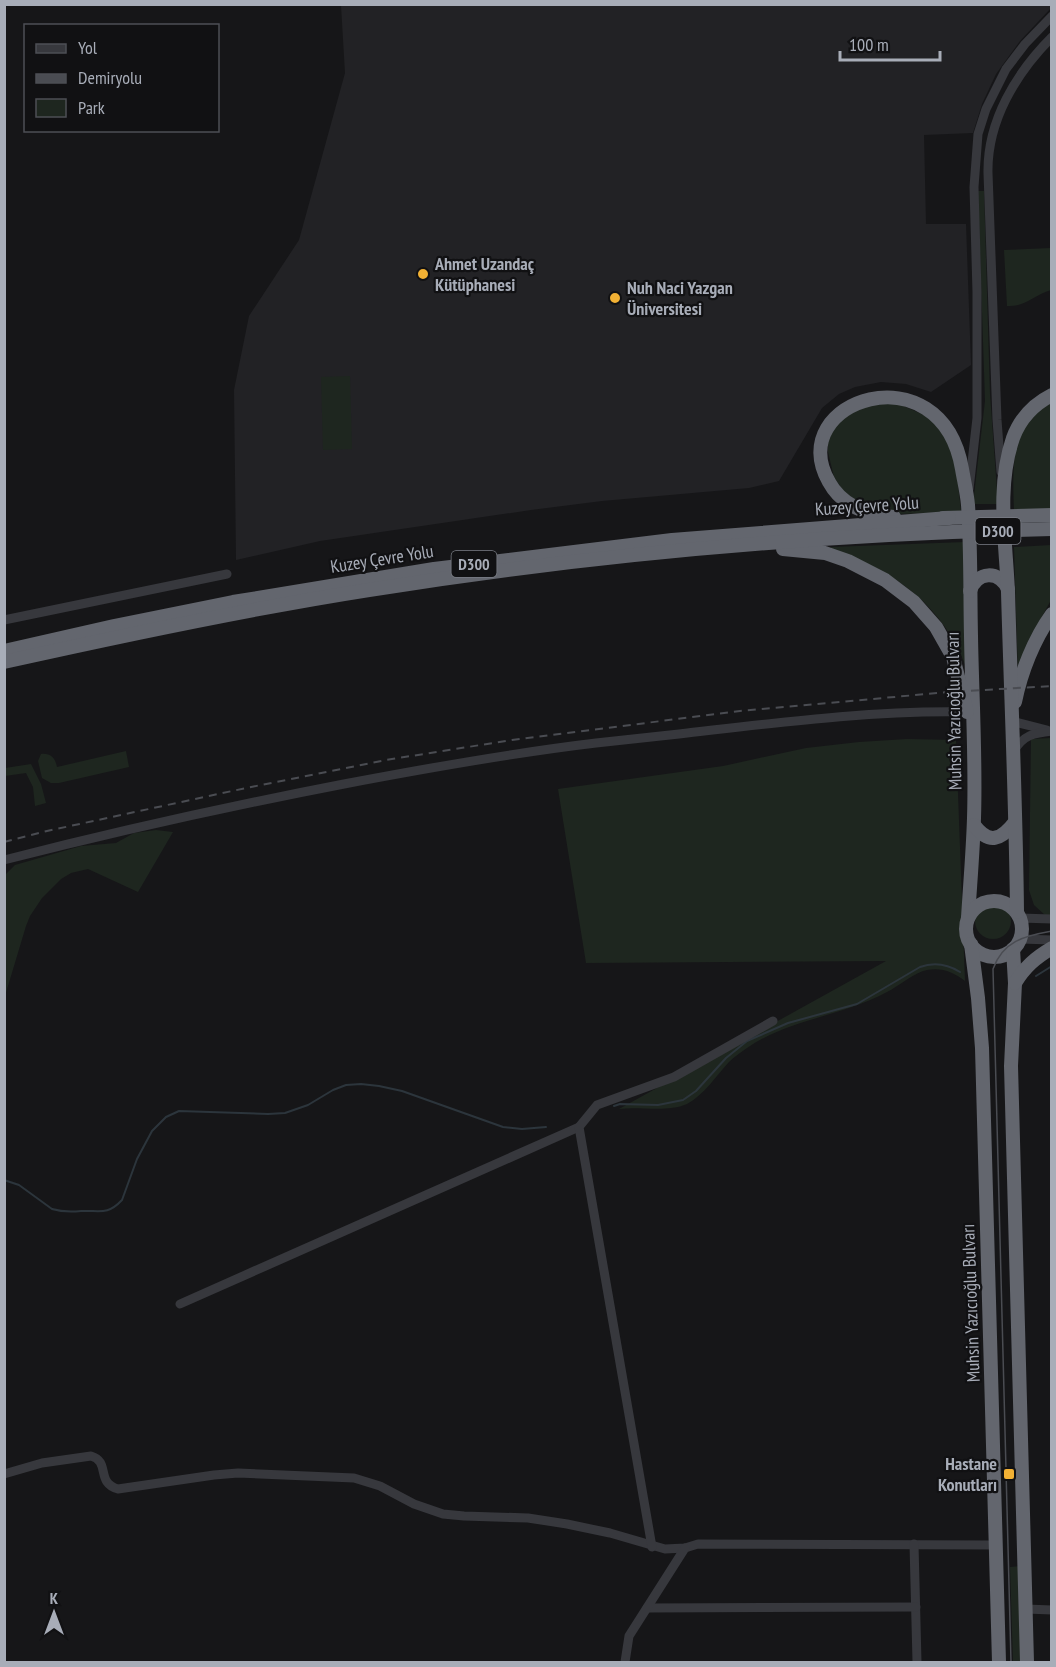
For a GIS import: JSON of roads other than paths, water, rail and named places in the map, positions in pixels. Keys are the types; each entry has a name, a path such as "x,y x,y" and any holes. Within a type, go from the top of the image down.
{"highway":[{"path":"1018,915 1004,903 988,901 974,909 968,918 966,928 970,944 978,952 993,957 1006,954 1016,944 1022,932 1018,915 1003,499 1013,437 1025,416 1040,402 1052,395"},
{"name":"Muhsin Yazıcıoğlu Bulvarı","path":"949,518 891,517 870,514 850,506 836,494 827,480 822,465 821,450 824,435 831,422 843,410 857,403 873,399 906,400 921,405 934,414 955,441 960,458 968,504 973,731 974,825 968,918"},
{"name":"D300","path":"949,518 1050,521"},
{"name":"Kuzey Çevre Yolu","path":"4,651 233,602 434,569 672,540 949,518"},
{"name":"Kuzey Çevre Yolu","path":"4,662 224,615 368,590 524,568 649,554 844,537 947,533 1050,521"},
{"path":"649,554 768,549 798,550 825,553 868,570 900,590 936,627 952,657 973,731"},
{"path":"970,592 975,581 986,575 998,577 1008,589"},
{"path":"1011,721 1022,676 1037,638 1052,614"},
{"path":"974,825 984,836 994,838 1004,835 1015,822"},
{"name":"Muhsin Yazıcıoğlu Bulvarı","path":"970,944 982,1048 999,1662"},
{"path":"1016,944 1011,1066 1027,1662"},
{"path":"1015,982 1025,967 1052,948"}],"street":[{"path":"968,504 977,418 974,188 978,134 986,109 1006,69 1025,44 1052,16"},
{"path":"1003,499 997,420 988,164 994,129 1007,99 1025,68 1052,37"},
{"path":"4,620 227,574"},
{"path":"4,860 254,801 393,774 493,758 595,743 773,723 905,712 968,712"},
{"path":"1011,721 1050,731"},
{"path":"1012,753 1020,740 1050,731"},
{"path":"1018,915 1052,919"},
{"path":"1016,944 1052,940"},
{"path":"180,1304 579,1127 597,1105 674,1077 773,1021"},
{"path":"579,1127 652,1546"},
{"path":"4,1474 42,1463 92,1456 101,1462 106,1482 118,1489 238,1473 354,1478 380,1486 414,1504 443,1514 519,1518 567,1524 671,1550 698,1544 996,1545"},
{"path":"914,1545 917,1662"},
{"path":"625,1662 629,1636 685,1548"},
{"path":"647,1608 916,1607"},
{"path":"1026,1609 1052,1610"}],"waterway":[{"path":"614,1106 620,1104 658,1105 683,1100 696,1091 726,1058 747,1041 788,1023 857,1004 920,967 940,965 960,972"},
{"path":"1036,976 1052,966"},
{"path":"4,1180 19,1185 52,1209 70,1212 107,1210 122,1200 137,1159 152,1131 166,1117 179,1111 285,1113 308,1105 346,1085 361,1084 402,1091 503,1127 522,1129 546,1127"}],"tram line":[{"path":"1011,1662 993,969 1002,952 1016,941 1052,931"}],"railway":[{"path":"4,842 246,788 386,760 512,740 740,711 949,692 1052,686"}],"place":[{"name":"Ahmet Uzandaç Kütüphanesi","path":"423,274"},
{"name":"Nuh Naci Yazgan Üniversitesi","path":"615,298"},
{"name":"Hastane Konutları","path":"1009,1474"}]}
